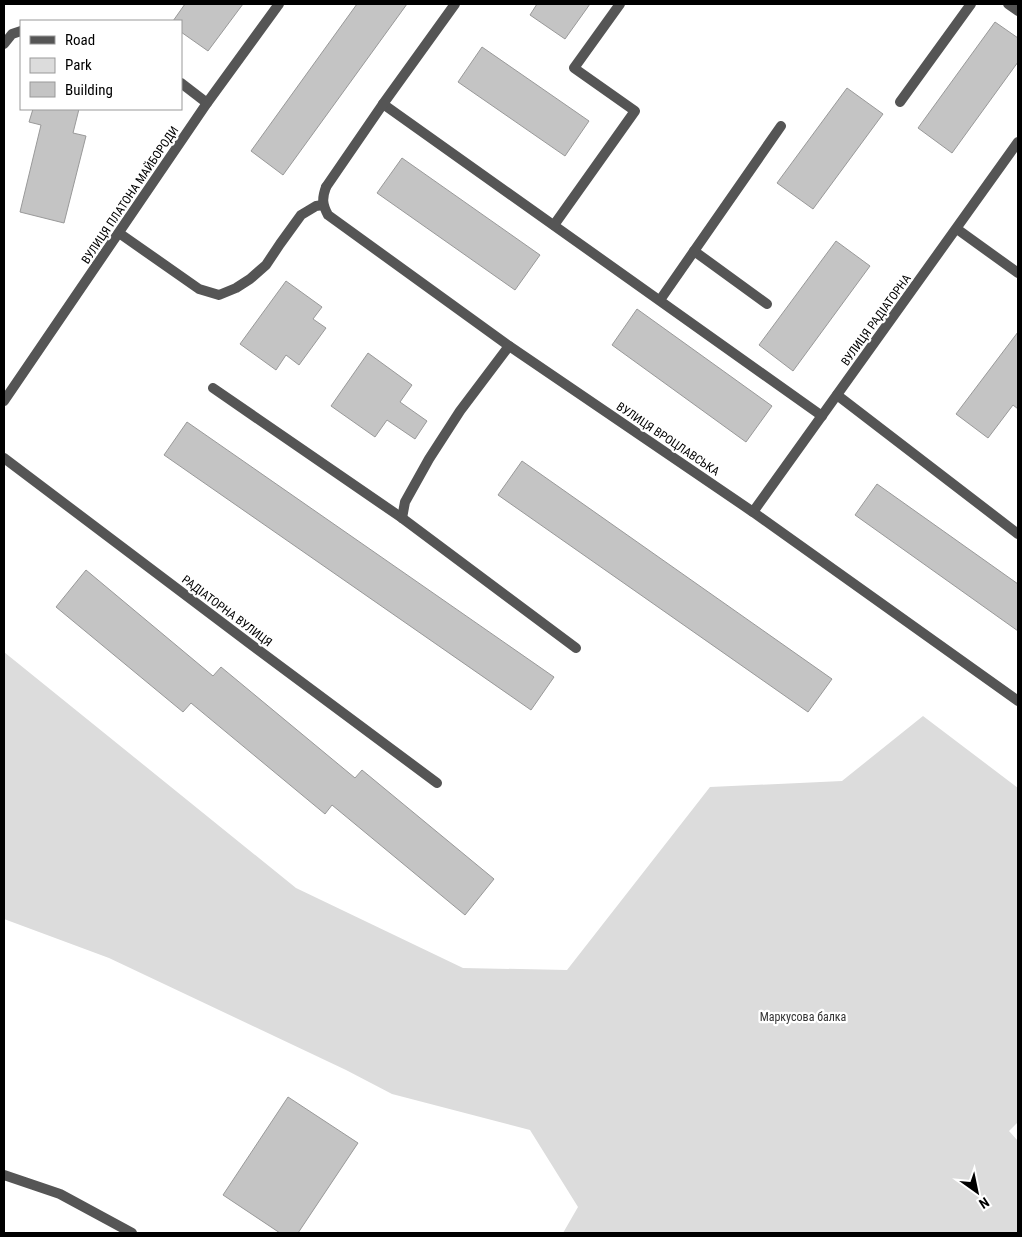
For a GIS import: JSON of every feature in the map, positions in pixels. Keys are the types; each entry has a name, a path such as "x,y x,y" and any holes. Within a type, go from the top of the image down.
{"street":[{"name":"ВУЛИЦЯ ПЛАТОНА МАЙБОРОДИ","path":"4,401 207,103 280,4"},
{"path":"119,233 199,289 219,295 236,288 266,265 301,215 316,206 323,205 326,187 455,4"},
{"path":"554,225 635,111 574,68 620,4"},
{"path":"900,102 971,4"},
{"path":"1008,4 1018,11"},
{"path":"4,44 12,34 20,31"},
{"path":"182,84 207,103"},
{"path":"383,104 822,416"},
{"path":"660,300 781,126"},
{"name":"ВУЛИЦЯ РАДІАТОРНА","path":"753,512 1018,142"},
{"name":"ВУЛИЦЯ ВРОЦЛАВСЬКА","path":"323,205 328,215 509,346 753,512 1018,701"},
{"path":"957,229 1018,273"},
{"path":"694,251 767,304"},
{"path":"402,518 405,502 434,451 460,411 509,346"},
{"path":"213,388 402,518 576,648"},
{"path":"837,395 1018,534"},
{"name":"РАДІАТОРНА ВУЛИЦЯ","path":"4,458 437,782"},
{"path":"4,1175 60,1194 132,1233"}],"green space":[{"name":"Маркусова балка","path":"4,652 296,888 463,968 567,970 710,787 842,781 923,716 1018,788 1018,1122 1009,1131 1018,1141 1018,1233 563,1233 578,1207 530,1130 392,1094 346,1070 109,958 4,919"}],"building":[{"path":"185,4 243,4 208,51 182,33 182,20 174,20"},
{"path":"357,4 407,4 283,175 251,151"},
{"path":"537,4 590,4 565,39 530,15"},
{"path":"995,22 1018,38 1018,62 952,153 918,128"},
{"path":"482,47 589,121 565,156 458,82"},
{"path":"847,88 883,114 813,209 777,183"},
{"path":"33,110 79,110 73,133 86,136 64,223 20,212 41,125 29,122"},
{"path":"402,158 540,255 515,290 377,193"},
{"path":"836,241 870,266 793,371 759,345"},
{"path":"286,281 322,307 313,319 326,328 299,365 286,355 276,370 240,344"},
{"path":"637,309 772,406 746,442 612,345"},
{"path":"1018,332 1018,409 1013,405 988,438 956,414"},
{"path":"368,353 412,385 400,402 427,421 415,439 387,420 375,437 331,406"},
{"path":"187,422 554,677 531,710 164,455"},
{"path":"522,461 832,679 808,712 498,495"},
{"path":"877,484 1018,584 1018,631 855,515"},
{"path":"86,570 213,676 221,667 355,778 362,770 494,879 465,915 332,805 325,814 191,703 183,712 56,607"},
{"path":"288,1097 358,1143 298,1233 280,1233 223,1195"}]}
